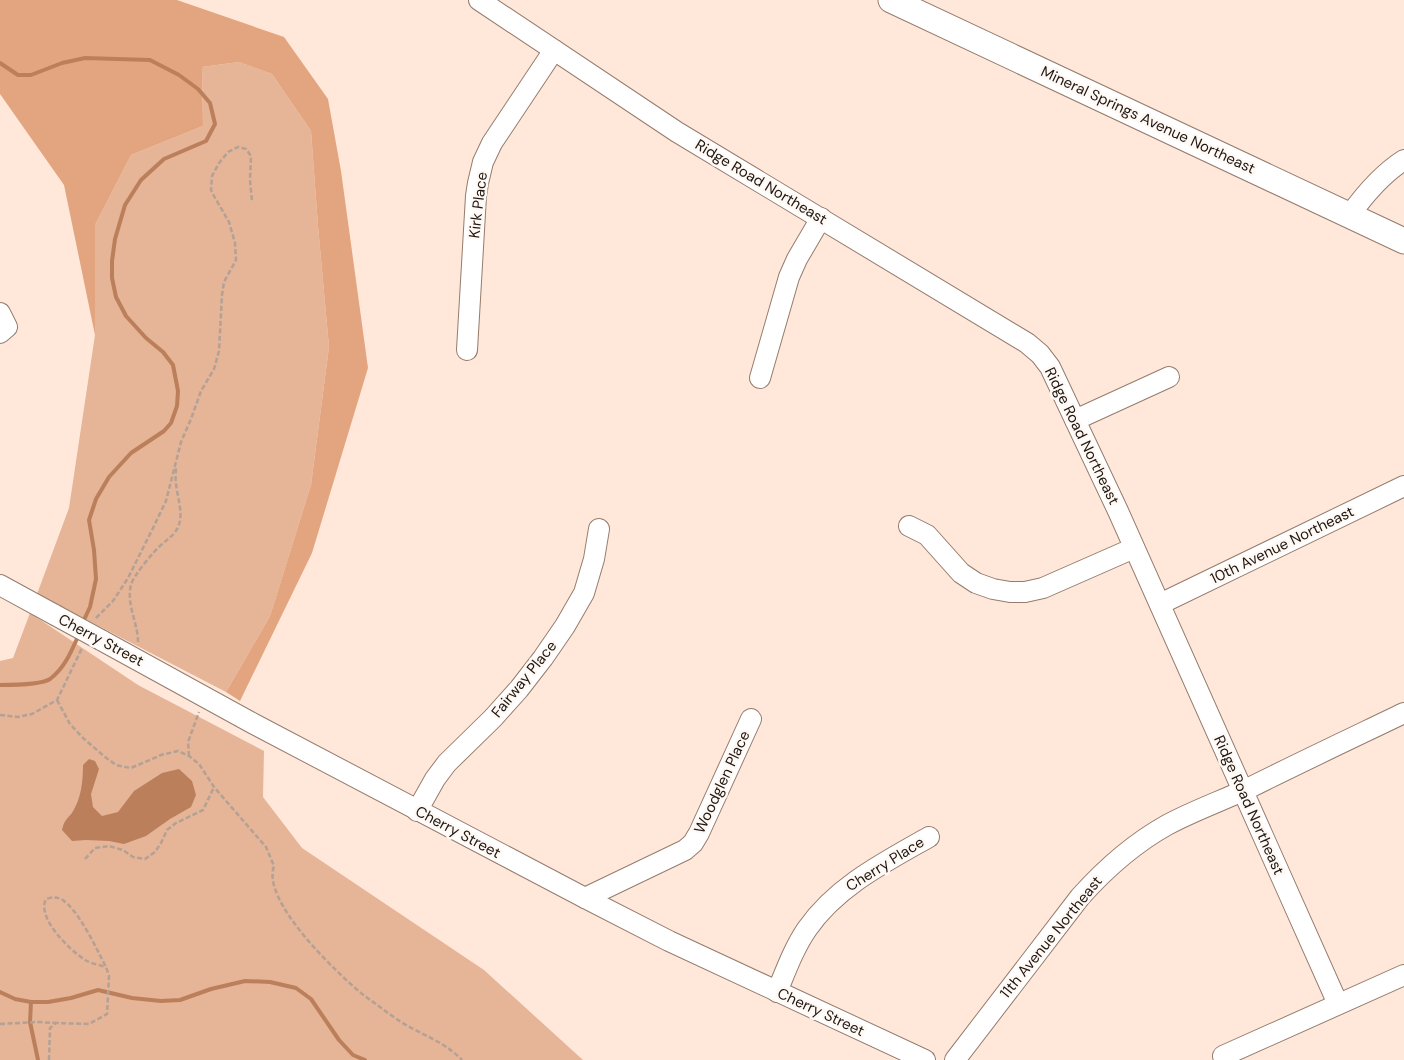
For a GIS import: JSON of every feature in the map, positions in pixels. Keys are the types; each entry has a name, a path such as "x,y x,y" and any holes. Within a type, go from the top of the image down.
{"main road":[{"name":"Mineral Springs Avenue Northeast","path":"891,0 1404,241"}],"street":[{"name":"Ridge Road Northeast","path":"479,0 677,132 1027,343 1040,354 1050,368 1075,420 1160,604 1338,1004"},
{"name":"Kirk Place","path":"467,350 476,196 483,162 492,143 554,50"},
{"path":"1350,215 1366,192 1393,167 1404,160"},
{"path":"760,378 789,277 797,259 821,218"},
{"path":"0,313 7,327 0,333"},
{"path":"1075,420 1169,377"},
{"name":"10th Avenue Northeast","path":"1160,604 1404,486"},
{"path":"909,526 927,535 961,573 976,583 1010,592 1025,592 1042,588 1134,548"},
{"name":"Fairway Place","path":"418,810 435,779 447,763 493,718 519,689 565,626 584,593 594,559 599,530"},
{"name":"Cherry Street","path":"0,585 54,615 92,641 134,658 254,724 585,898 669,941 925,1060"},
{"name":"11th Avenue Northeast","path":"954,1060 1080,897 1099,875 1128,850 1168,825 1404,713"},
{"name":"Woodglen Place","path":"585,898 685,850 693,842 699,833 751,719"},
{"name":"Cherry Place","path":"777,992 794,950 807,929 823,909 842,891 862,877 930,837"},
{"path":"1223,1056 1404,975"}],"path":[{"path":"96,618 113,601 128,578 166,501 180,442 201,391 214,369 219,350 224,282 236,260 235,243 229,222 211,190 212,176 228,152 238,147 246,149 251,156 250,180 252,202"},
{"path":"134,658 138,644 138,632 130,596 131,583 160,546 174,535 180,522 181,507 176,483 176,458"},
{"path":"0,714 18,717 32,714 57,700 92,641"},
{"path":"189,756 188,742 204,696"},
{"path":"57,700 70,724 83,738 116,765 131,768 161,755 178,751 189,756 199,764 214,787 266,847 274,866 272,871 275,890 290,918 311,945 361,992 400,1021 454,1051 462,1060"},
{"path":"85,859 95,848 109,846 123,850 133,857 145,859 155,852 167,830 176,823 203,810 214,787"},
{"path":"0,1024 37,1022 89,1024 107,1014 109,976 106,967 76,914 62,900 53,897 46,899 43,904 45,915 65,944 77,955 89,962 106,967"},
{"path":"49,1060 50,1028 56,1023"}],"shaded area":[{"path":"0,0 177,0 284,37 328,99 341,171 368,368 312,553 240,701 226,692 270,616 311,485 329,347 311,131 272,74 239,62 202,67 203,126 131,155 95,225 95,335 64,185 0,94"},
{"path":"239,62 272,74 311,131 329,347 311,485 270,616 226,692 37,594 69,508 95,335 95,225 131,155 203,126 202,67"},
{"path":"30,613 138,685 264,751 263,797 302,848 484,970 583,1060 0,1060 0,661 13,658"},
{"path":"89,759 95,761 99,769 91,794 93,807 102,816 118,812 134,791 162,773 179,769 192,781 196,795 191,807 146,836 124,844 109,841 72,841 62,830 64,823 78,802 82,784 83,765"}],"waterway":[{"path":"0,63 18,75 31,75 62,63 85,58 150,60 179,75 198,89 210,103 215,124 206,141 164,159 141,180 125,205 115,239 112,278 116,297 126,316 146,338 163,352 173,365 178,391 177,406 171,423 164,431 131,453 109,477 96,499 89,520 96,579 90,607 83,622"},
{"path":"0,685 33,684 50,679 64,664 79,634"},
{"path":"0,992 15,999 31,1002 48,1002 71,998 98,990 132,998 161,1001 180,1000 211,989 245,981 270,982 296,988 311,999 339,1040 353,1055 365,1060"},
{"path":"31,1002 30,1022 38,1060"}]}
